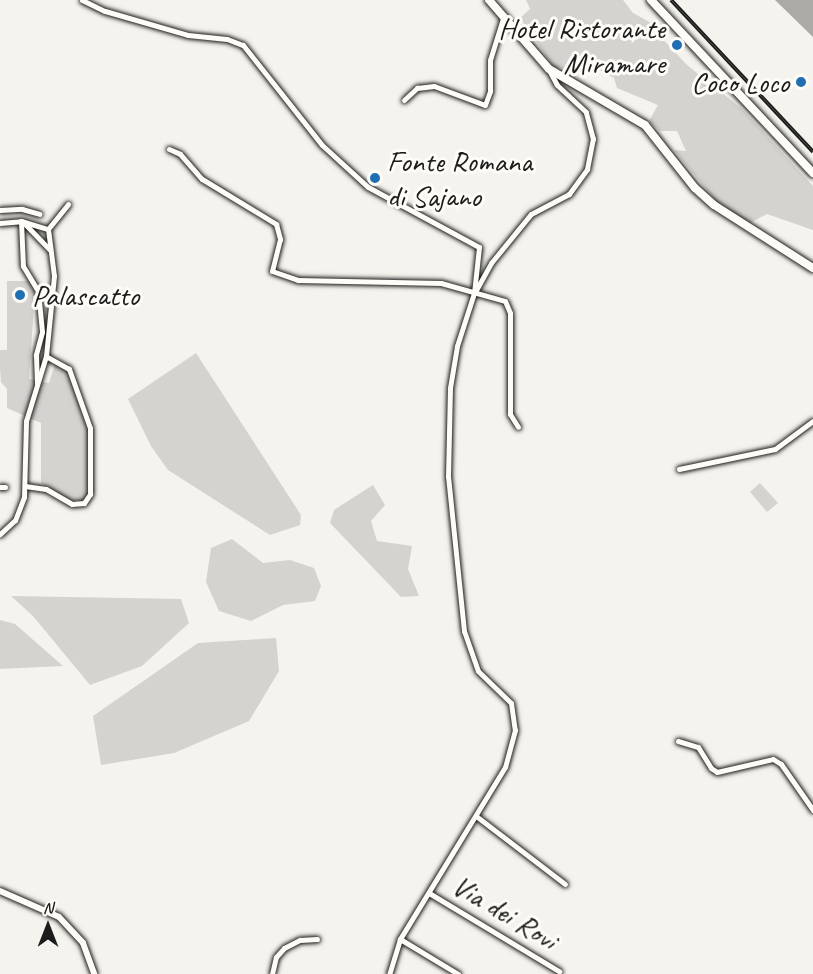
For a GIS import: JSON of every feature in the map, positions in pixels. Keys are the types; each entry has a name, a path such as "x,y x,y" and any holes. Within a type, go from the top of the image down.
{"main road":[{"path":"489,0 549,69 645,125 695,188 714,205 813,268"},
{"path":"651,0 813,173"}],"street":[{"path":"82,0 105,11 188,35 228,39 243,45 322,145 368,187 479,248 474,293 457,346 450,388 448,476 458,592 464,631 478,671 510,703 516,719 505,767 400,939 389,974"},
{"path":"404,100 417,88 434,86 485,105 490,91 490,60 504,15"},
{"path":"474,293 491,263 531,213 569,194 587,169 593,139 589,119 576,101 557,85 549,69"},
{"path":"169,149 180,154 202,180 276,224 280,239 272,271 298,280 441,283 474,293 498,297 508,306 510,414 518,427"},
{"path":"0,534 15,520 25,486 26,421 46,357 54,276 48,229 68,204"},
{"path":"0,210 22,209 39,214"},
{"path":"0,223 21,221 48,229"},
{"path":"21,221 38,233 51,251"},
{"path":"21,221 23,266 38,291 42,332 36,355 37,386"},
{"path":"25,486 46,489 72,504 84,503 90,494 91,443 83,406 69,369 46,357"},
{"path":"679,469 775,449 813,421"},
{"path":"678,741 698,747 711,768 717,772 773,759 781,764 813,810"},
{"path":"476,816 565,884"},
{"path":"0,891 59,917 83,944 94,974"},
{"name":"Via dei Rovi","path":"429,893 559,971"},
{"path":"272,974 276,957 284,948 300,939 317,939"},
{"path":"400,939 458,974"}],"shaded area":[{"path":"526,0 623,0 633,13 655,25 657,33 687,65 742,109 813,186 813,230 767,214 748,224 717,202 674,150 686,151 677,131 660,131 649,121 658,105 617,88 614,78 583,61 570,69 554,67 520,18 530,9"},
{"path":"775,0 813,0 813,37"},
{"path":"7,281 30,281 35,290 29,379 49,383 55,364 66,368 88,428 88,494 84,500 71,500 41,483 41,423 7,408 7,389 1,382 0,350 7,350"},
{"path":"196,353 301,515 300,525 270,535 168,470 151,446 128,399"},
{"path":"760,483 778,503 767,512 750,492"},
{"path":"373,485 385,505 371,521 377,541 412,546 408,569 419,596 401,597 330,523 334,510"},
{"path":"232,539 263,563 290,560 314,568 321,586 315,601 283,605 251,621 219,611 206,582 211,548"},
{"path":"11,596 181,599 189,623 142,666 90,685 33,616"},
{"path":"0,620 15,624 63,666 0,669"},
{"path":"276,638 279,671 249,721 174,753 101,765 93,716 198,643"}],"railway":[{"path":"671,0 813,152"}],"place":[{"name":"Hotel Ristorante Miramare","path":"677,45"},
{"name":"Coco Loco","path":"801,82"},
{"name":"Fonte Romana di Sajano","path":"375,178"},
{"name":"Palascatto","path":"20,295"}]}
